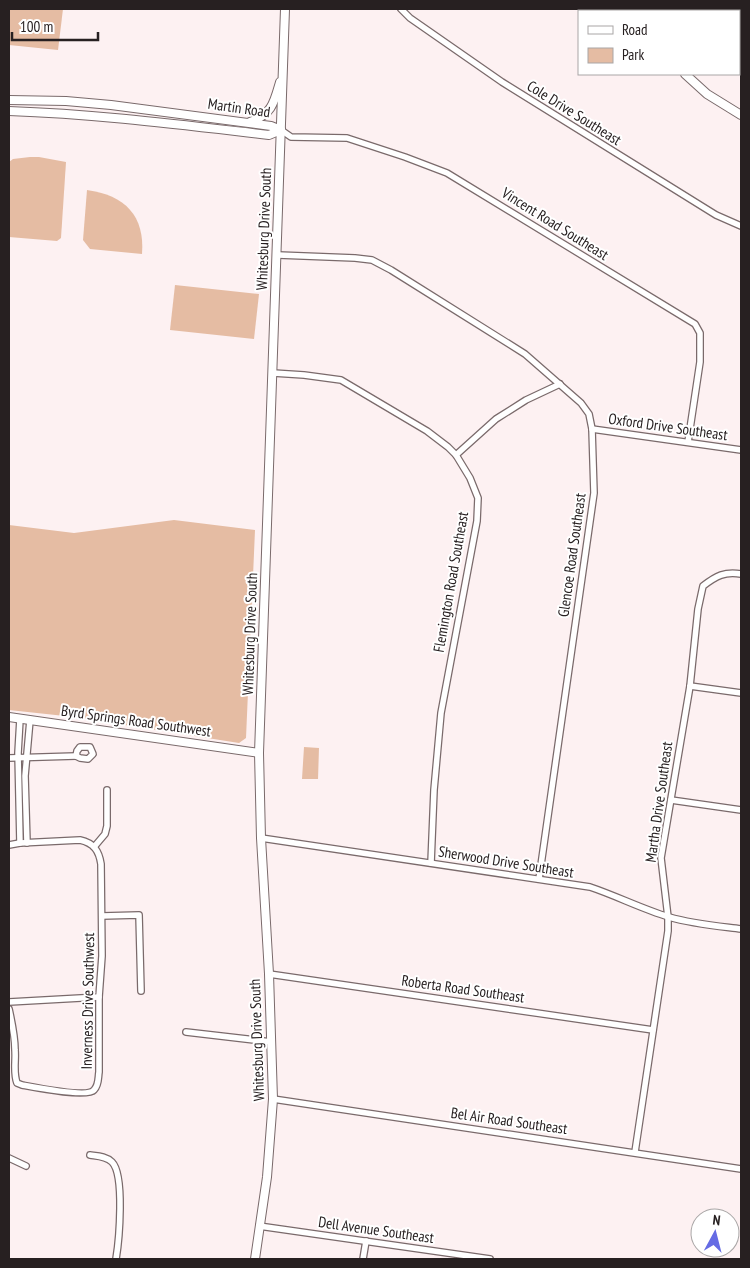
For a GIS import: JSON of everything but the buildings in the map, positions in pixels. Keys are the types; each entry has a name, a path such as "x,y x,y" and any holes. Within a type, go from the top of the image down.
{"main road":[{"name":"Whitesburg Drive South","path":"254,1259 267,1177 274,1099 261,838 260,753 285,9"},
{"path":"248,123 266,114 274,103 283,68"},
{"path":"686,75 707,94 741,115"},
{"name":"Martin Road","path":"9,100 66,101 111,105 271,126 281,130"},
{"name":"Martin Road","path":"9,111 119,117 269,135 281,130"},
{"name":"Byrd Springs Road Southwest","path":"9,717 260,753"}],"street":[{"name":"Cole Drive Southeast","path":"401,9 410,18 502,82 716,215 741,226"},
{"name":"Vincent Road Southeast","path":"281,130 291,137 347,138 405,156 447,173 695,324 700,332 700,362 688,442"},
{"name":"Glencoe Road Southeast","path":"278,255 372,260 526,354 581,403 589,414 592,429 594,492 539,879"},
{"name":"Flemington Road Southeast","path":"273,374 341,380 427,431 456,455 470,478 478,498 477,521 440,713 431,863"},
{"path":"456,455 496,419 526,400 560,384"},
{"name":"Oxford Drive Southeast","path":"592,429 741,450"},
{"name":"Martha Drive Southeast","path":"635,1152 668,931 661,858 690,686 698,609 703,586 713,578 730,572 741,574"},
{"path":"690,686 741,693"},
{"path":"20,719 18,758 24,843"},
{"path":"24,843 25,776 30,720"},
{"path":"9,758 76,756"},
{"path":"9,845 80,840 89,842 94,847 105,834 108,826 107,790"},
{"path":"671,800 741,810"},
{"name":"Sherwood Drive Southeast","path":"261,838 590,887 668,916 692,922 741,929"},
{"name":"Inverness Drive Southwest","path":"9,1009 16,1052 15,1076 17,1082 30,1087 89,1094 94,1091 98,1084 102,916 101,864 99,854 94,847"},
{"path":"102,916 139,915 141,992"},
{"name":"Roberta Road Southeast","path":"269,974 654,1030"},
{"path":"9,1002 99,997"},
{"path":"186,1032 272,1042"},
{"name":"Bel Air Road Southeast","path":"274,1099 741,1168"},
{"path":"90,1155 110,1160 114,1164 119,1181 119,1238 116,1259"},
{"path":"9,1158 26,1166"},
{"name":"Dell Avenue Southeast","path":"260,1226 366,1241 465,1258 490,1259"},
{"path":"363,1259 366,1241"}],"green space":[{"path":"9,9 63,9 58,50 9,45"},
{"path":"30,157 66,162 61,238 57,241 9,237 9,162 13,159"},
{"path":"87,190 112,197 122,202 130,210 136,218 140,229 142,254 90,249 83,240"},
{"path":"175,285 259,294 254,339 170,330"},
{"path":"174,520 255,530 246,738 239,743 74,717 9,710 9,525 74,533"},
{"path":"304,747 319,748 318,779 302,779"}]}
